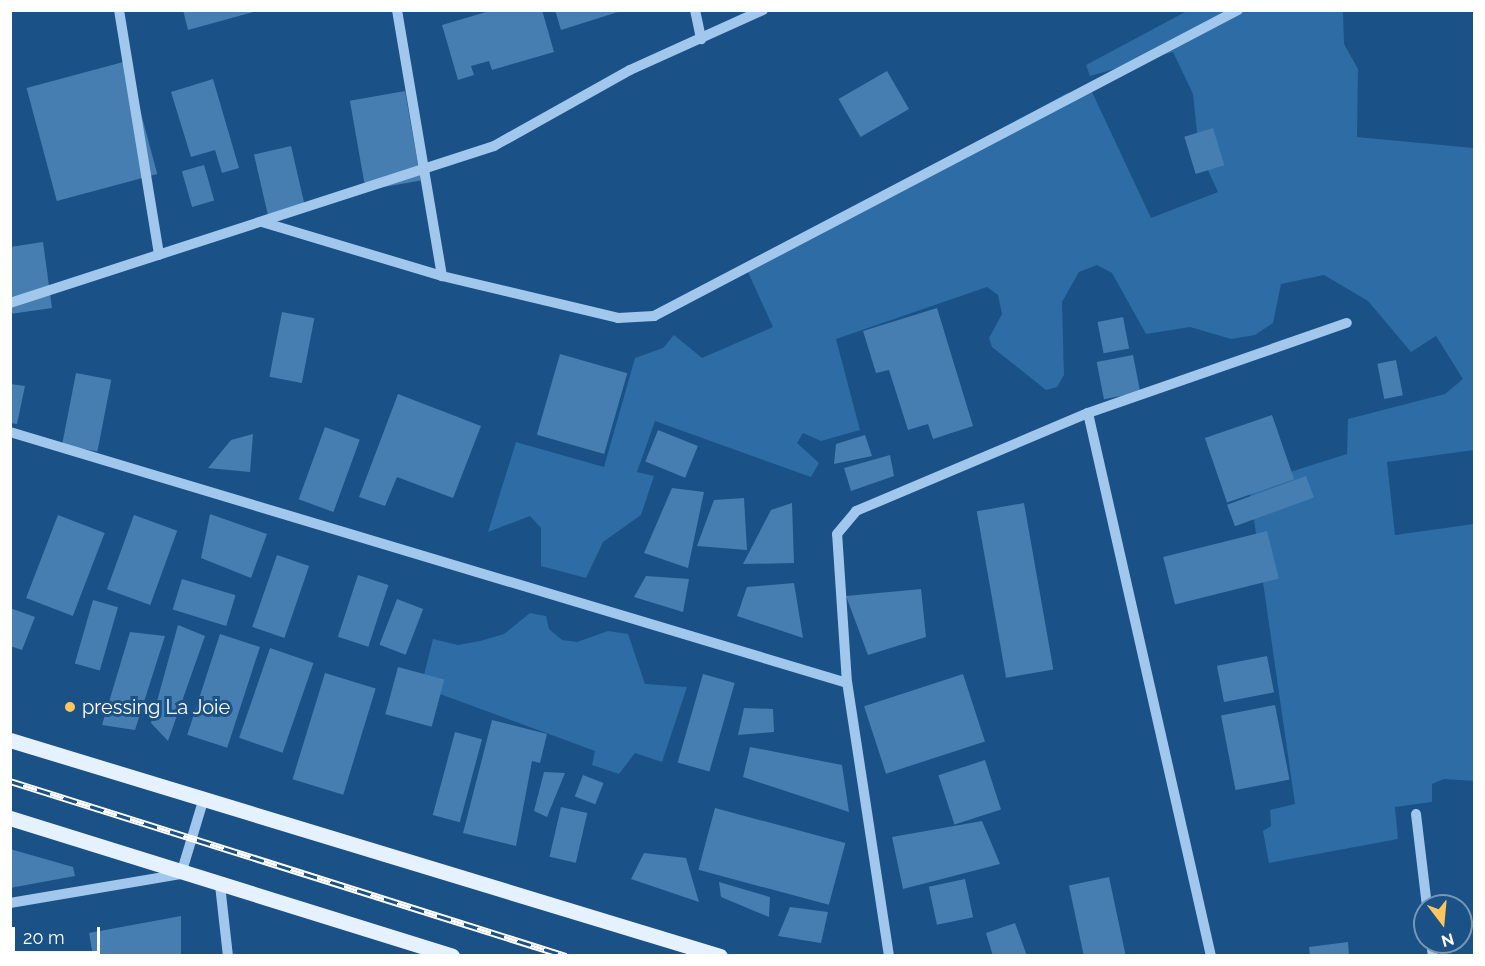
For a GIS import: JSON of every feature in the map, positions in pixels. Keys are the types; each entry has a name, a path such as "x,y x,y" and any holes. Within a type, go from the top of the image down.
{"main road":[{"path":"10,740 203,801 720,956"},
{"path":"10,818 181,874 452,956"}],"street":[{"path":"119,10 159,255"},
{"path":"397,10 442,276"},
{"path":"694,10 700,39"},
{"path":"10,303 494,146 630,70 763,10"},
{"path":"262,222 442,276 618,318 654,316 1238,10"},
{"path":"889,956 847,683 837,534 856,511 1088,413 1347,323"},
{"path":"1088,413 1210,956"},
{"path":"10,432 847,683"},
{"path":"10,903 181,874 203,801"},
{"path":"1416,814 1426,894"},
{"path":"220,885 228,956"}],"shaded area":[{"path":"1187,11 1343,11 1344,44 1358,69 1357,137 1474,148 1474,450 1387,462 1395,535 1474,524 1474,781 1444,779 1432,784 1432,802 1395,807 1398,839 1269,863 1263,831 1271,826 1270,810 1295,804 1249,485 1347,454 1348,419 1445,394 1463,379 1436,336 1411,352 1368,301 1324,275 1281,284 1273,323 1255,335 1231,339 1190,327 1146,334 1112,273 1097,265 1079,272 1062,302 1064,375 1057,387 1046,390 992,347 989,338 1002,314 998,295 987,287 836,339 860,430 821,441 803,433 797,443 819,463 811,477 655,421 637,472 654,476 641,515 603,542 586,578 541,566 541,528 530,516 488,532 516,442 604,467 635,358 663,348 674,335 702,358 773,327 747,270 1067,93 1092,92 1151,218 1218,192 1199,151 1193,94 1173,52 1090,76 1086,65"},
{"path":"530,613 546,616 549,629 562,640 577,642 608,631 628,634 645,684 687,687 662,762 635,753 619,774 592,765 595,751 421,687 433,639 458,645 480,641 504,634"}],"building":[{"path":"183,10 257,10 257,11 188,30"},
{"path":"493,10 542,10 554,52 492,70 489,61 471,66 474,75 458,80 442,25"},
{"path":"555,10 618,10 618,12 561,30"},
{"path":"127,61 157,174 57,201 27,88"},
{"path":"887,71 909,109 861,137 839,99"},
{"path":"213,79 239,168 222,173 215,150 191,157 171,92"},
{"path":"405,91 421,181 366,190 350,101"},
{"path":"1213,128 1224,165 1196,174 1184,137"},
{"path":"291,146 306,210 269,219 254,155"},
{"path":"204,165 214,201 192,207 182,171"},
{"path":"43,242 52,308 10,314 10,247"},
{"path":"937,308 973,426 933,439 928,424 908,430 889,370 876,373 863,331"},
{"path":"282,312 314,318 302,383 269,377"},
{"path":"1123,317 1129,348 1104,353 1097,322"},
{"path":"560,354 627,373 604,454 537,435"},
{"path":"1133,355 1140,392 1104,399 1097,362"},
{"path":"1396,360 1403,395 1384,399 1377,364"},
{"path":"76,373 111,380 97,452 62,445"},
{"path":"10,384 25,386 17,424 10,423"},
{"path":"398,394 481,426 453,498 397,477 385,506 359,497"},
{"path":"1272,415 1294,479 1227,502 1205,438"},
{"path":"325,427 360,440 333,512 299,499"},
{"path":"658,430 698,446 685,478 645,462"},
{"path":"253,434 250,472 208,468 231,440"},
{"path":"865,435 872,456 834,464 836,444"},
{"path":"890,455 894,476 851,491 844,468"},
{"path":"1306,476 1314,498 1235,526 1227,505"},
{"path":"672,488 704,492 688,568 644,553"},
{"path":"744,498 747,550 697,546 714,500"},
{"path":"792,503 794,563 743,564 771,510"},
{"path":"1024,503 1053,669 1006,678 977,511"},
{"path":"210,514 267,534 251,578 201,558"},
{"path":"58,515 105,533 73,616 26,598"},
{"path":"134,515 177,531 150,605 107,589"},
{"path":"1267,531 1279,579 1175,604 1163,557"},
{"path":"277,555 309,566 284,638 252,627"},
{"path":"358,575 388,585 368,647 338,637"},
{"path":"646,576 689,579 683,612 634,597"},
{"path":"182,579 236,595 226,626 173,610"},
{"path":"794,583 803,638 737,616 747,587"},
{"path":"921,589 926,637 868,655 846,596"},
{"path":"397,599 423,609 406,655 379,645"},
{"path":"93,600 118,607 100,671 75,663"},
{"path":"10,608 35,617 22,650 10,646"},
{"path":"178,625 205,636 168,741 151,723"},
{"path":"130,632 165,636 135,730 102,725"},
{"path":"220,634 260,647 227,748 187,735"},
{"path":"270,648 313,663 283,753 239,738"},
{"path":"1267,656 1274,692 1224,702 1217,666"},
{"path":"398,667 444,679 432,727 385,714"},
{"path":"325,673 376,688 343,795 293,779"},
{"path":"703,674 735,683 709,772 678,762"},
{"path":"963,674 985,742 886,774 864,706"},
{"path":"1275,705 1290,780 1236,790 1221,715"},
{"path":"744,708 773,709 774,732 738,735"},
{"path":"492,720 547,734 540,763 532,761 516,846 463,833"},
{"path":"455,732 482,739 460,822 433,815"},
{"path":"750,747 842,765 849,812 743,777"},
{"path":"985,760 1001,809 954,825 938,775"},
{"path":"544,772 565,773 547,817 534,811"},
{"path":"583,775 604,783 595,804 575,796"},
{"path":"561,807 587,813 576,863 550,857"},
{"path":"715,808 845,843 829,905 698,870"},
{"path":"982,821 1000,864 903,889 892,837"},
{"path":"10,849 73,867 75,876 10,888"},
{"path":"644,853 686,858 699,902 631,879"},
{"path":"1109,877 1126,956 1084,956 1069,886"},
{"path":"965,879 973,917 937,925 929,887"},
{"path":"719,882 770,897 769,917 721,897"},
{"path":"790,907 828,912 821,943 778,936"},
{"path":"181,916 181,956 93,956 89,933"},
{"path":"1015,923 1027,956 993,956 986,933"},
{"path":"1348,942 1349,956 1310,956 1309,947"}],"railway":[{"path":"10,781 566,956"}],"place":[{"name":"pressing La Joie","path":"70,707"}]}
